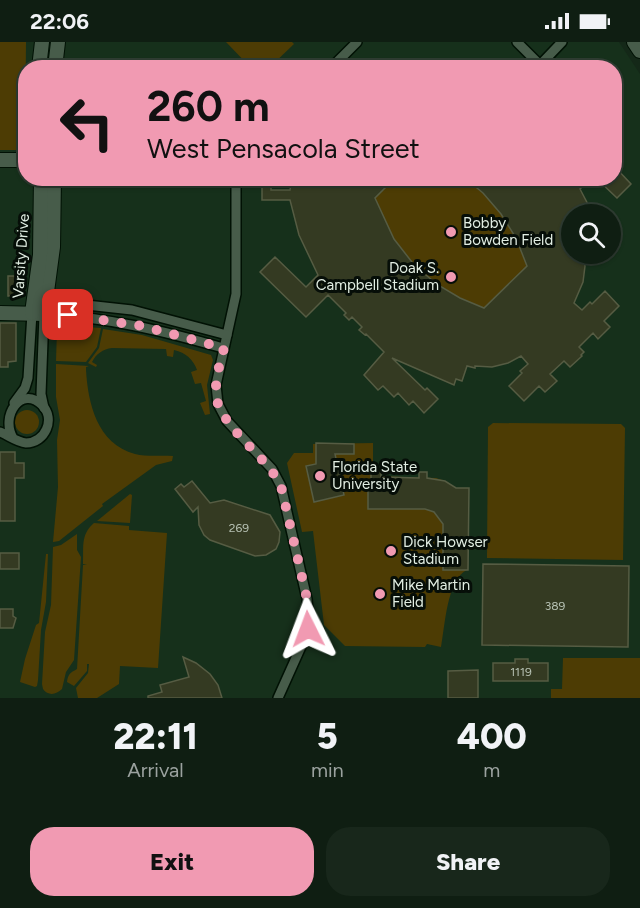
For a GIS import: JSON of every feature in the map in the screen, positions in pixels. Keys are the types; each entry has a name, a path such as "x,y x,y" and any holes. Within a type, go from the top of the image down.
{"main road":[{"path":"40,60 42,42"},
{"path":"56,60 58,42"},
{"path":"634,42 640,51"},
{"path":"0,160 18,160"},
{"name":"Varsity Drive","path":"39,307 41,186"},
{"name":"Varsity Drive","path":"39,307 53,247 54,186"},
{"path":"0,313 39,307"}],"street":[{"path":"339,60 357,42"},
{"path":"517,42 535,60"},
{"path":"545,60 562,42"},
{"path":"236,186 236,294 216,385 218,404 234,429 272,469 281,486 307,599 308,629 278,698"},
{"path":"39,307 132,310 227,335"},
{"path":"39,307 131,324 224,348"},
{"name":"Varsity Drive","path":"12,405 27,383 39,307"},
{"name":"Varsity Drive","path":"39,307 41,394 44,408"},
{"path":"0,412 28,399 44,408 48,424 42,436 29,442 21,442 0,432"},
{"path":"12,405 6,413 5,424 7,432 13,438"}],"shaded area":[{"name":"Florida State University","path":"0,42 619,42 640,74 640,698 0,698"},
{"path":"0,42 26,42 26,60 18,60 18,150 0,150"},
{"path":"226,42 292,42 294,44 277,60 243,60"},
{"name":"Doak S. Campbell Stadium","path":"311,186 558,186 569,204 561,204 561,262 479,344 475,368 467,366 464,374 437,365"},
{"path":"60,325 101,328 97,347 86,362 56,361 57,330"},
{"path":"103,329 142,335 211,355 213,360 207,385 210,414 205,415 200,403 206,401 201,383 195,384 191,372 197,370 191,360 182,353 174,350 173,357 167,356 166,349 112,348 96,357 92,362 97,365 96,367 88,363 99,348"},
{"path":"56,364 89,366 86,370 89,396 97,421 103,432 122,449 135,454 173,456 172,461 156,465 102,504 103,506 59,541 53,542 58,487 57,440 60,420 56,397"},
{"path":"27,410 36,413 39,422 36,431 27,434 18,431 15,422 18,413"},
{"path":"493,423 621,424 625,428 623,560 487,558 488,427"},
{"name":"Dick Howser Stadium","path":"373,443 373,476 436,478 468,496 467,570 460,575 451,593 441,647 427,644 425,647 345,646 324,625 313,531 302,532 287,463 294,453 313,453 313,444"},
{"path":"130,494 132,495 130,523 97,521"},
{"path":"94,523 129,526 129,530 167,533 158,668 120,666 119,684 97,698 78,698 76,688 88,673 89,664 87,664 87,671 74,686 67,682 70,674 77,669 83,565 87,565 83,564 84,542 87,532"},
{"path":"77,534 77,550 81,557 74,660 66,672 62,689 50,694 43,689 42,684 45,632 51,605 53,547 61,545"},
{"path":"46,554 48,554 46,602 41,630 38,680 35,687 20,682 25,659 36,625 39,623"},
{"path":"563,658 640,658 640,698 551,698 551,689 562,689"}],"building":[{"path":"622,174 631,184 617,198 604,186 622,186"},
{"path":"262,186 271,186 271,190 290,190 291,186 387,186 375,198 394,239 415,266 438,285 484,308 527,266 516,238 501,214 475,186 583,186 580,189 588,204 561,204 561,264 585,264 583,282 574,303 582,310 605,291 619,306 604,321 610,327 598,339 593,333 579,347 584,352 582,356 570,367 564,361 550,374 557,381 545,392 539,386 524,401 509,386 528,364 521,356 508,363 492,367 467,366 462,381 456,379 454,385 392,358 425,390 427,388 438,399 424,413 413,401 409,405 398,393 394,397 383,386 378,390 364,375 384,352 359,330 362,327 352,317 349,320 344,315 346,313 328,295 306,317 260,272 275,257 306,287 318,275 299,235 290,200 262,200"},
{"path":"8,276 21,276 21,296 8,296"},
{"path":"0,323 16,323 16,361 8,362 8,367 0,367"},
{"path":"316,443 354,444 354,454 335,454 344,495 314,502 306,466 316,464"},
{"path":"0,452 15,452 15,463 24,463 24,478 15,478 15,521 0,521"},
{"path":"371,471 381,471 381,477 419,478 419,472 427,472 427,478 445,481 456,488 469,488 468,570 443,570 443,524 434,512 425,509 368,509 368,486 371,486"},
{"path":"192,481 210,503 224,500 270,515 280,532 276,549 266,555 255,556 210,540 204,535 199,525 198,507 193,512 175,489 181,484 184,487"},
{"path":"0,553 19,553 19,569 0,569"},
{"path":"483,564 629,566 628,647 482,645"},
{"path":"0,609 13,609 13,616 16,618 13,628 0,628"},
{"path":"183,657 196,663 210,674 218,685 222,698 148,698 148,696 162,692 160,685 189,677"},
{"path":"515,659 528,659 528,663 548,663 548,681 493,681 493,663 515,663"},
{"path":"478,670 478,698 448,698 448,671"}],"place":[{"name":"Bobby Bowden Field","path":"451,232"},
{"name":"Doak S. Campbell Stadium","path":"451,277"},
{"name":"Florida State University","path":"320,476"},
{"name":"Dick Howser Stadium","path":"391,551"},
{"name":"Mike Martin Field","path":"380,594"}],"route":[{"path":"68,315 142,326 224,348 216,385 218,404 234,429 272,469 281,486 307,599 308,629"}]}
